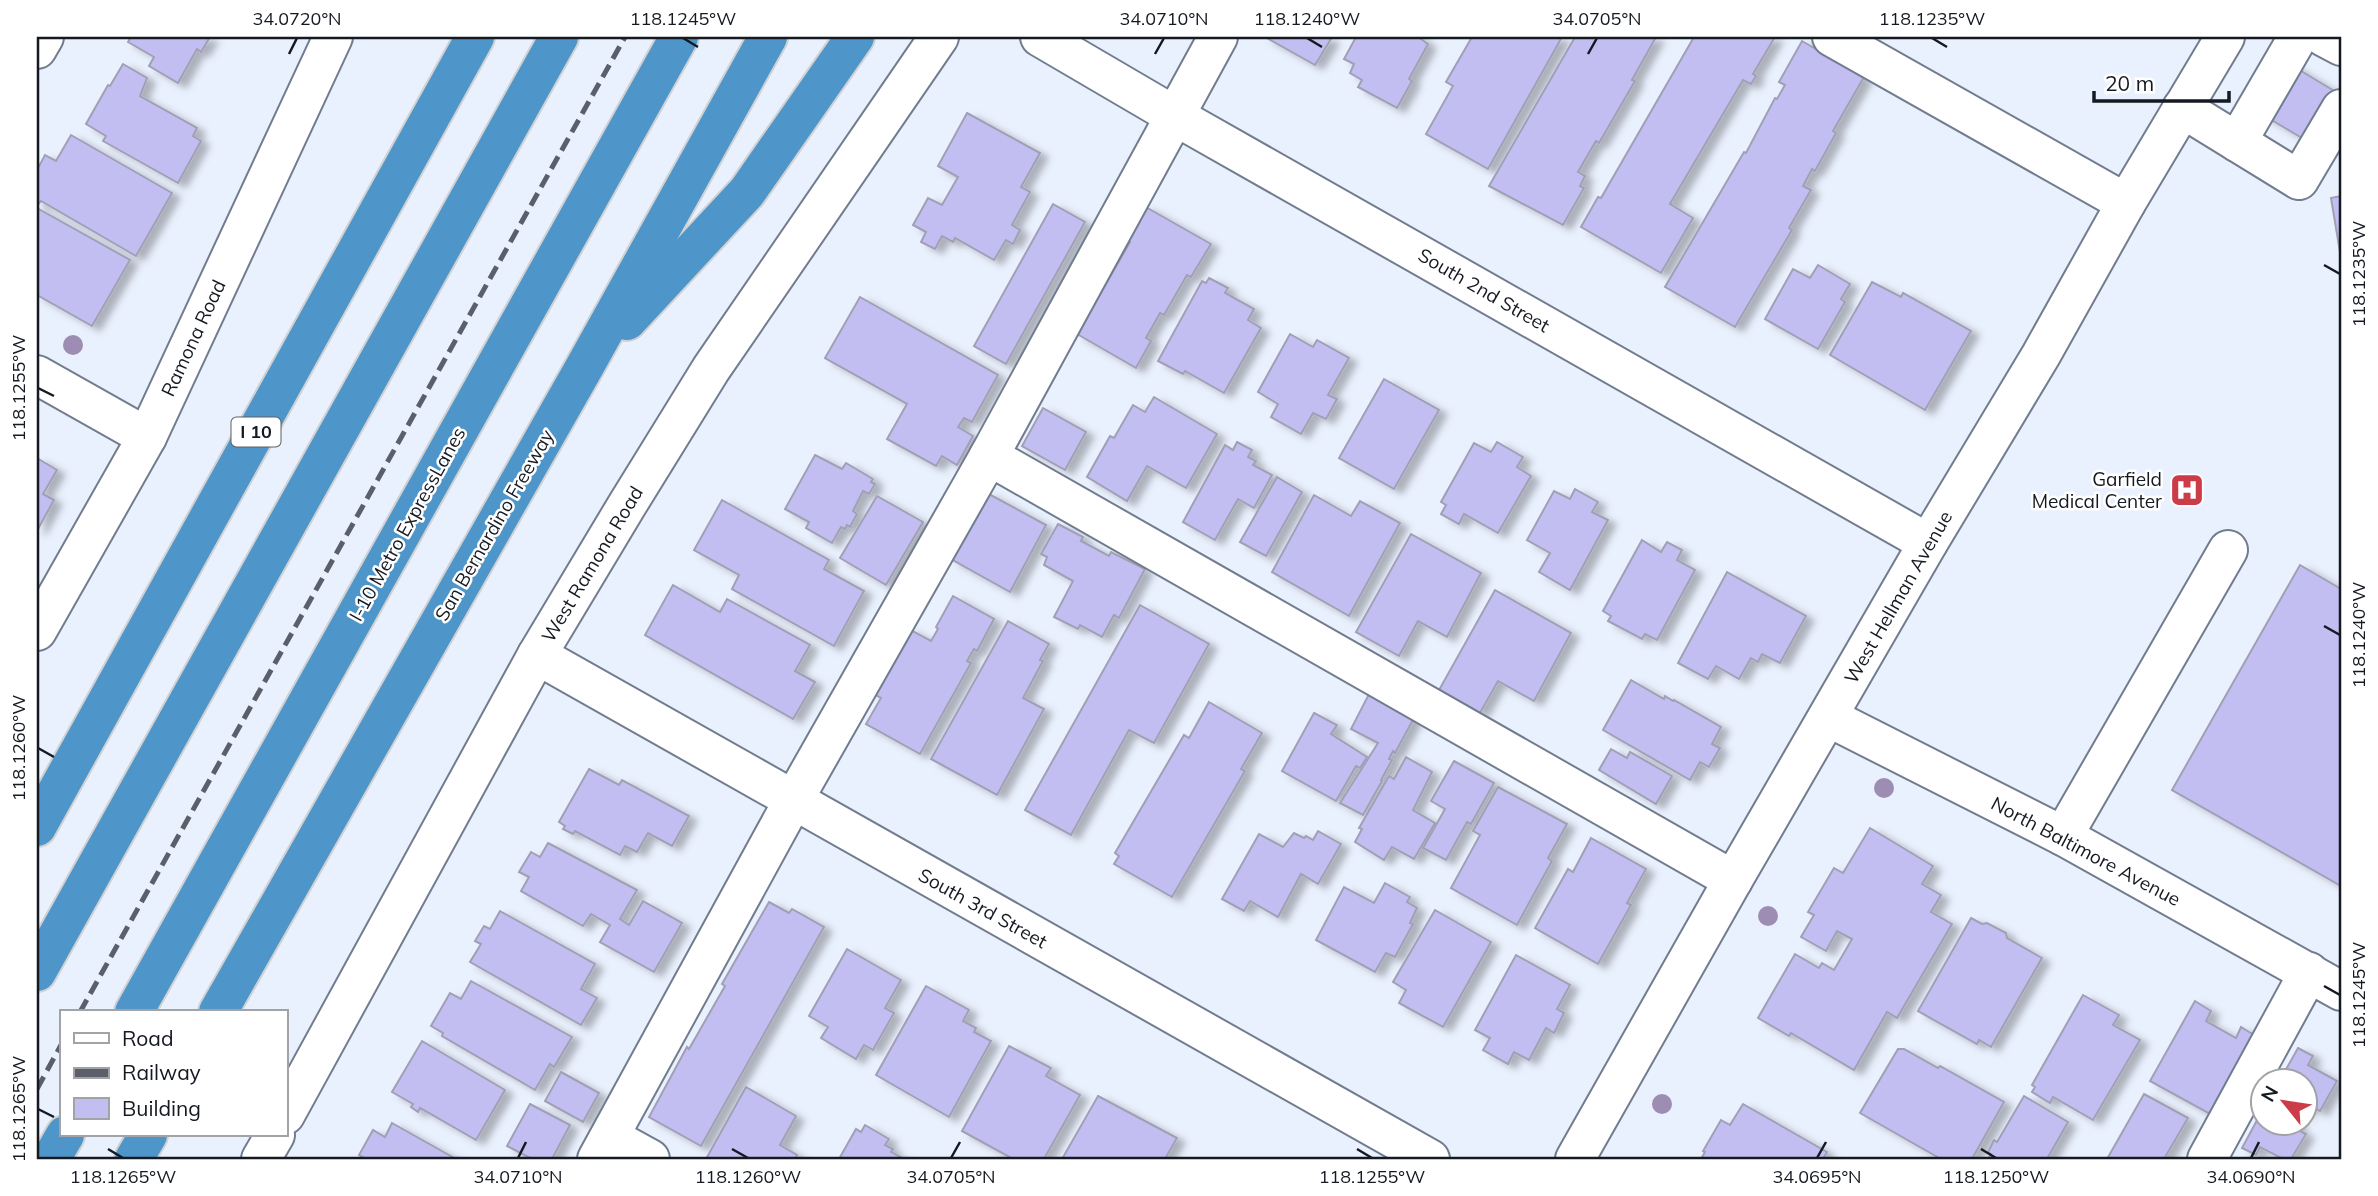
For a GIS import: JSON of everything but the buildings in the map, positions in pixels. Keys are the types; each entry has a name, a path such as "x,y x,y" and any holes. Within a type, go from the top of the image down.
{"highway":[{"name":"I 10","path":"37,827 475,37"},
{"path":"37,972 558,37"},
{"name":"I-10 Metro ExpressLanes","path":"135,1010 679,37"},
{"name":"San Bernardino Freeway","path":"219,1010 585,366 768,37"},
{"path":"585,366 747,192 855,37"},
{"path":"51,1159 64,1136"},
{"path":"134,1159 147,1136"}],"street":[{"path":"37,49 44,37"},
{"name":"Ramona Road","path":"37,631 147,437 333,37"},
{"name":"West Ramona Road","path":"287,1111 537,655 711,369 939,37"},
{"name":"South 2nd Street","path":"1040,37 1928,543"},
{"path":"650,1159 604,1148 793,801 989,456 1218,37"},
{"path":"1832,37 2126,203"},
{"name":"West Hellman Avenue","path":"1575,1159 1732,880 2225,37"},
{"path":"2236,142 2298,37"},
{"path":"2325,37 2341,46"},
{"path":"2182,108 2299,180 2341,112"},
{"path":"37,375 147,437"},
{"path":"989,456 1732,880"},
{"path":"2063,836 2228,550"},
{"name":"South 3rd Street","path":"537,655 1430,1159"},
{"name":"North Baltimore Avenue","path":"1828,717 2063,836 2325,981"},
{"path":"2207,1159 2325,981"},
{"path":"261,1159 274,1136"}],"railway":[{"path":"81,1010 625,37"},
{"path":"37,1089 60,1047"}],"place":[{"name":"Garfield Medical Center","path":"2187,490"}]}
